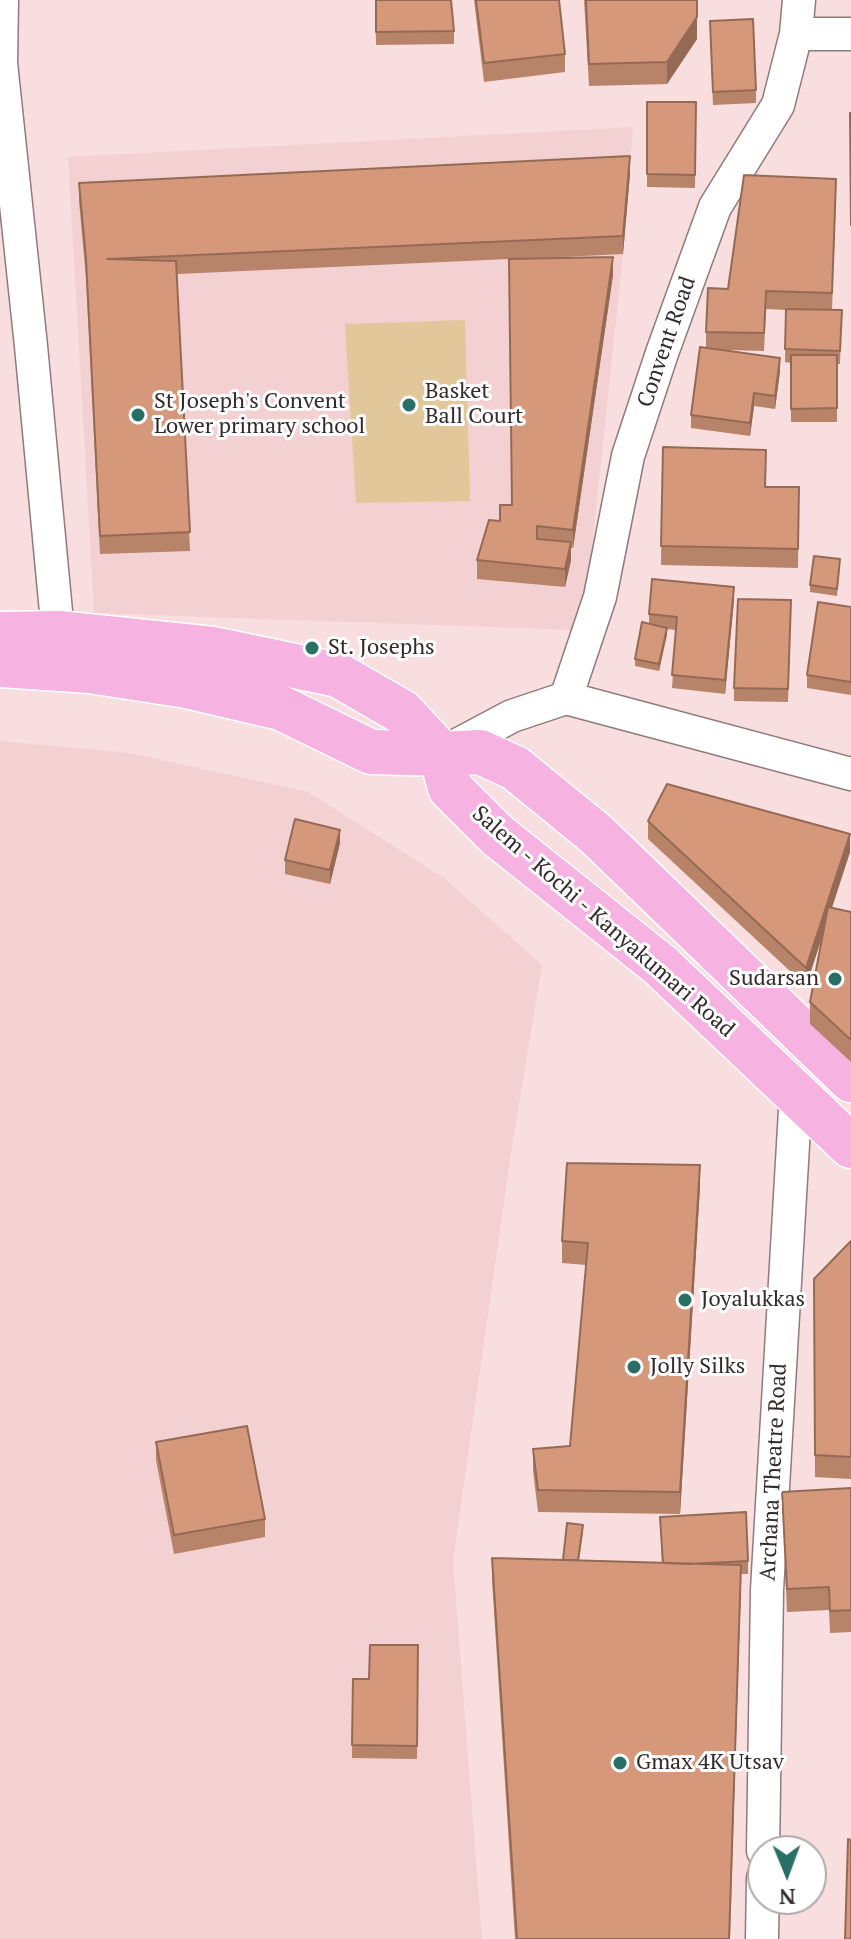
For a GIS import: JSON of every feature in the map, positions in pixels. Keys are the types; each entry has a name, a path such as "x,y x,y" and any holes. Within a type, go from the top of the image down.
{"main road":[{"name":"Salem - Kochi - Kanyakumari Road","path":"0,634 58,633 213,649 338,675 402,712 441,754 450,788 497,835 660,965 851,1146"},
{"path":"0,665 90,671 187,686 281,708 371,752 480,752 515,768 596,834 851,1080"}],"street":[{"path":"2,0 1,63 58,633"},
{"name":"Convent Road","path":"566,698 600,597 628,456 662,353 715,207 778,105 796,34 799,0"},
{"path":"796,34 851,34"},
{"path":"441,754 512,716 566,698 851,774"},
{"name":"Archana Theatre Road","path":"763,1835 767,1590 796,1093"},
{"path":"762,1915 762,1939"}],"shaded area":[{"path":"633,127 623,254 588,585 577,630 94,613 68,157"},
{"name":"Basket Ball Court","path":"465,320 470,501 356,503 345,324"},
{"path":"0,741 130,753 308,792 444,878 542,965 511,1152 453,1561 482,1939 0,1939"}],"building":[{"path":"376,0 451,0 454,31 376,32"},
{"path":"476,0 559,0 565,54 484,63"},
{"path":"586,0 697,0 697,17 667,62 589,64"},
{"path":"753,19 756,90 713,92 710,21"},
{"path":"647,102 696,102 695,175 647,174"},
{"path":"850,113 851,113 851,225"},
{"path":"630,156 623,236 107,259 176,261 190,532 100,536 86,259 79,183"},
{"path":"744,175 836,179 832,293 766,291 764,333 706,332 708,288 728,289"},
{"path":"613,257 573,530 537,526 537,539 571,542 565,569 477,560 489,520 500,521 500,505 512,505 509,259"},
{"path":"786,309 842,310 840,351 785,349"},
{"path":"700,347 780,358 775,396 754,393 750,423 691,415"},
{"path":"791,355 837,355 837,408 791,409"},
{"path":"663,447 766,450 765,487 799,487 798,549 661,546"},
{"path":"814,556 840,559 837,589 810,585"},
{"path":"652,579 734,587 725,680 672,675 677,617 649,614"},
{"path":"738,599 791,600 788,689 734,688"},
{"path":"818,602 851,607 851,682 807,675"},
{"path":"642,622 667,628 659,664 635,659"},
{"path":"667,784 850,834 806,968 648,821"},
{"path":"295,819 340,830 330,870 285,860"},
{"name":"Sudarsan","path":"828,907 851,912 851,1040 810,1002"},
{"name":"Jolly Silks","path":"567,1163 700,1165 680,1492 538,1490 533,1449 570,1446 588,1243 562,1241"},
{"path":"851,1241 851,1457 815,1455 814,1279"},
{"path":"247,1426 265,1519 174,1535 156,1442"},
{"path":"851,1488 851,1610 830,1611 829,1587 787,1589 782,1492"},
{"path":"746,1512 748,1561 663,1563 660,1517"},
{"path":"567,1523 583,1525 578,1560 563,1560"},
{"name":"Gmax 4K Utsav","path":"492,1558 741,1565 729,1939 517,1939"},
{"path":"370,1645 418,1645 417,1746 352,1745 353,1679 369,1679"},
{"path":"848,1839 851,1840 851,1939 845,1939"}],"place":[{"name":"Basket Ball Court","path":"409,405"},
{"name":"St Joseph's Convent Lower primary school","path":"138,415"},
{"name":"St. Josephs","path":"312,648"},
{"name":"Sudarsan","path":"835,979"},
{"name":"Joyalukkas","path":"685,1300"},
{"name":"Jolly Silks","path":"634,1367"},
{"name":"Gmax 4K Utsav","path":"620,1763"}]}
